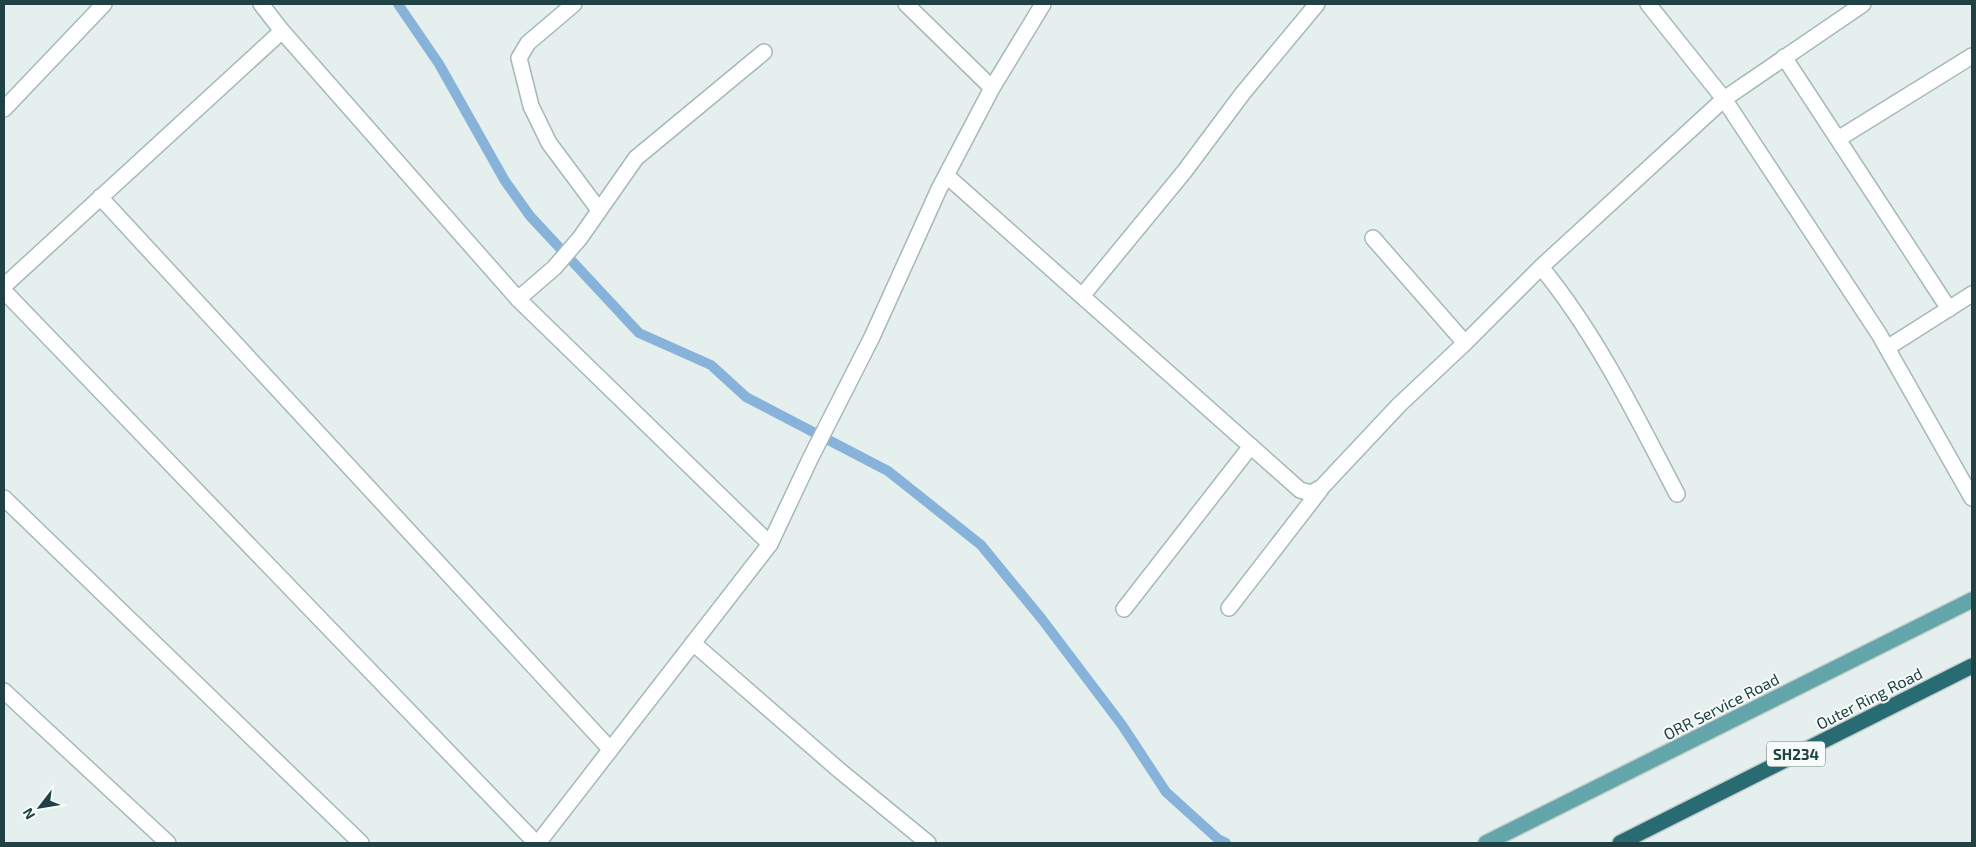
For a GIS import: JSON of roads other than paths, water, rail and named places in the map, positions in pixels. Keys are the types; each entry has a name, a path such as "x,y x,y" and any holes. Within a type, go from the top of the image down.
{"highway":[{"name":"Outer Ring Road","path":"1620,843 1972,666"}],"main road":[{"name":"ORR Service Road","path":"1486,843 1972,600"}],"street":[{"path":"4,110 104,4"},
{"path":"261,4 282,31 518,299 770,544"},
{"path":"574,4 528,43 519,58 531,106 548,142 599,210"},
{"path":"906,4 992,88"},
{"path":"4,291 537,843 770,544 872,337 946,176 992,88 1043,4"},
{"path":"1082,296 1184,172 1243,93 1317,4"},
{"path":"1648,4 1724,99 1887,348 1972,498"},
{"path":"1229,608 1322,488 1399,405 1465,343 1541,267 1724,99 1784,56 1863,4"},
{"path":"4,286 282,31"},
{"path":"518,299 554,268 580,238 636,158 764,52"},
{"path":"1784,56 1949,309"},
{"path":"1838,140 1972,56"},
{"path":"946,176 1300,490 1311,493 1322,488"},
{"path":"100,198 610,749"},
{"path":"1373,238 1465,343"},
{"path":"1541,267 1565,297 1622,390 1677,494"},
{"path":"1887,348 1972,294"},
{"path":"1124,609 1252,446"},
{"path":"4,498 361,843"},
{"path":"693,644 831,763 928,843"},
{"path":"4,691 168,843"}],"waterway":[{"path":"398,4 439,64 505,181 530,216 639,333 711,365 746,397 888,471 981,545 1041,618 1122,725 1166,792 1218,839 1226,843"}]}
